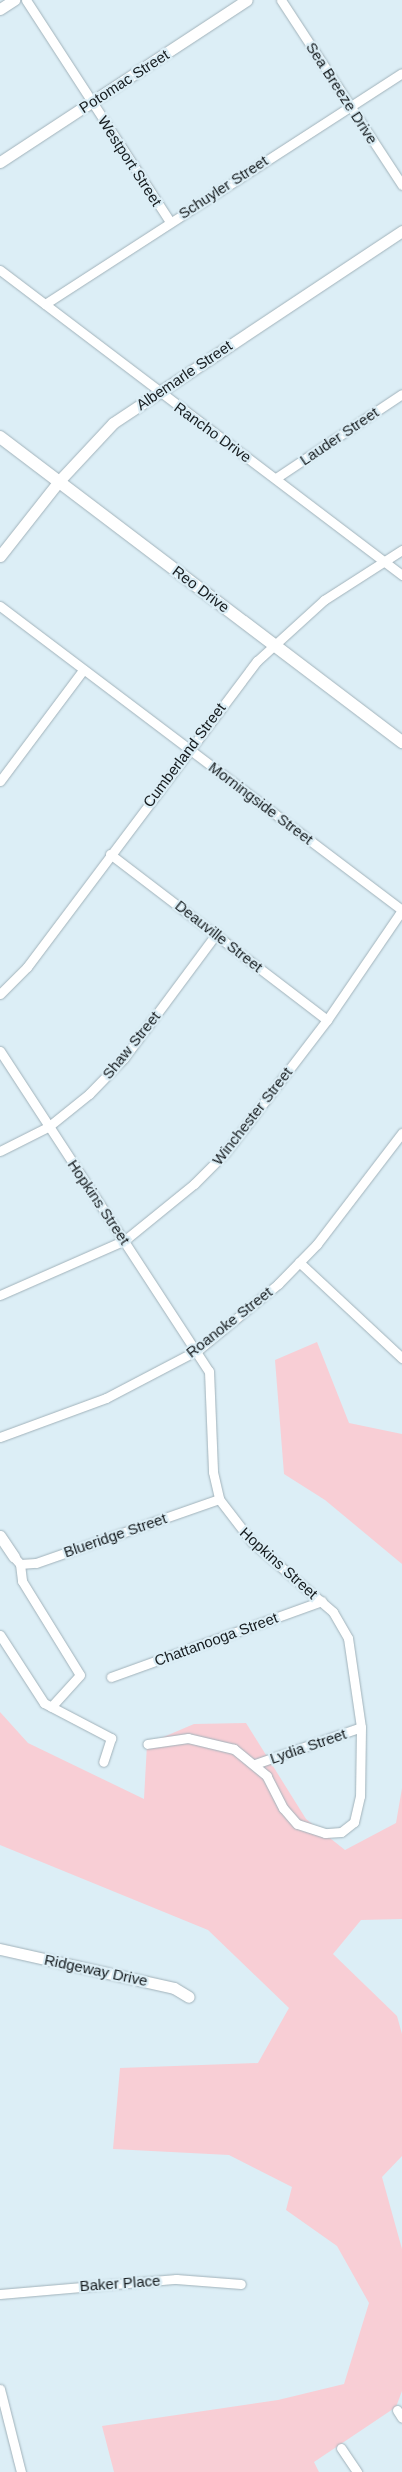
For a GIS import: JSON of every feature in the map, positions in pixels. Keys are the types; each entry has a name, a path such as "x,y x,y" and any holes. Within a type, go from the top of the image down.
{"main road":[{"name":"Reo Drive","path":"0,437 402,742"}],"street":[{"path":"0,10 14,0"},
{"name":"Westport Street","path":"26,0 170,222"},
{"name":"Potomac Street","path":"0,162 247,0"},
{"name":"Sea Breeze Drive","path":"281,0 402,185"},
{"name":"Schuyler Street","path":"45,304 349,104 402,73"},
{"name":"Albemarle Street","path":"0,556 59,481 113,423 158,391 402,231"},
{"name":"Rancho Drive","path":"0,270 402,575"},
{"name":"Lauder Street","path":"276,478 402,394"},
{"name":"Cumberland Street","path":"0,994 27,967 188,748 274,644 324,600 402,550"},
{"name":"Morningside Street","path":"0,606 402,910"},
{"path":"0,781 83,670"},
{"name":"Deauville Street","path":"110,854 217,933 327,1020"},
{"name":"Winchester Street","path":"0,1295 125,1240 176,1201 226,1152 327,1020 402,910"},
{"name":"Shaw Street","path":"0,1151 48,1127 124,1058 217,933"},
{"name":"Hopkins Street","path":"0,1051 48,1127 198,1350 213,1387 213,1472 219,1499 252,1542 322,1601 338,1619 352,1650 361,1727 356,1814 342,1832 318,1832 298,1824 255,1764 234,1749 214,1742 188,1738 147,1744"},
{"name":"Roanoke Street","path":"0,1437 106,1398 198,1350 299,1262 402,1132"},
{"path":"299,1262 400,1356"},
{"name":"Blueridge Street","path":"17,1561 36,1563 219,1499"},
{"path":"0,1536 17,1561 22,1581 80,1675 51,1707"},
{"name":"Chattanooga Street","path":"111,1677 322,1601"},
{"path":"0,1635 51,1707 111,1738 102,1762"},
{"name":"Lydia Street","path":"255,1764 361,1727"},
{"name":"Ridgeway Drive","path":"0,1949 174,1988 189,1997"},
{"name":"Baker Place","path":"0,2294 176,2279 241,2284"},
{"path":"0,2389 21,2472"},
{"path":"341,2448 356,2472"}],"shaded area":[{"path":"317,1342 349,1423 402,1434 402,1564 325,1500 284,1474 275,1360"},
{"path":"0,1712 28,1743 144,1799 147,1744 194,1724 246,1723 306,1819 345,1850 396,1823 402,1788 402,1919 361,1920 333,1954 397,2016 402,2034 402,2156 382,2177 402,2249 402,2391 396,2407 314,2462 319,2472 114,2472 102,2426 278,2400 344,2384 369,2303 337,2246 286,2210 292,2187 229,2155 113,2149 120,2068 258,2063 289,2008 208,1930 0,1845"}]}
